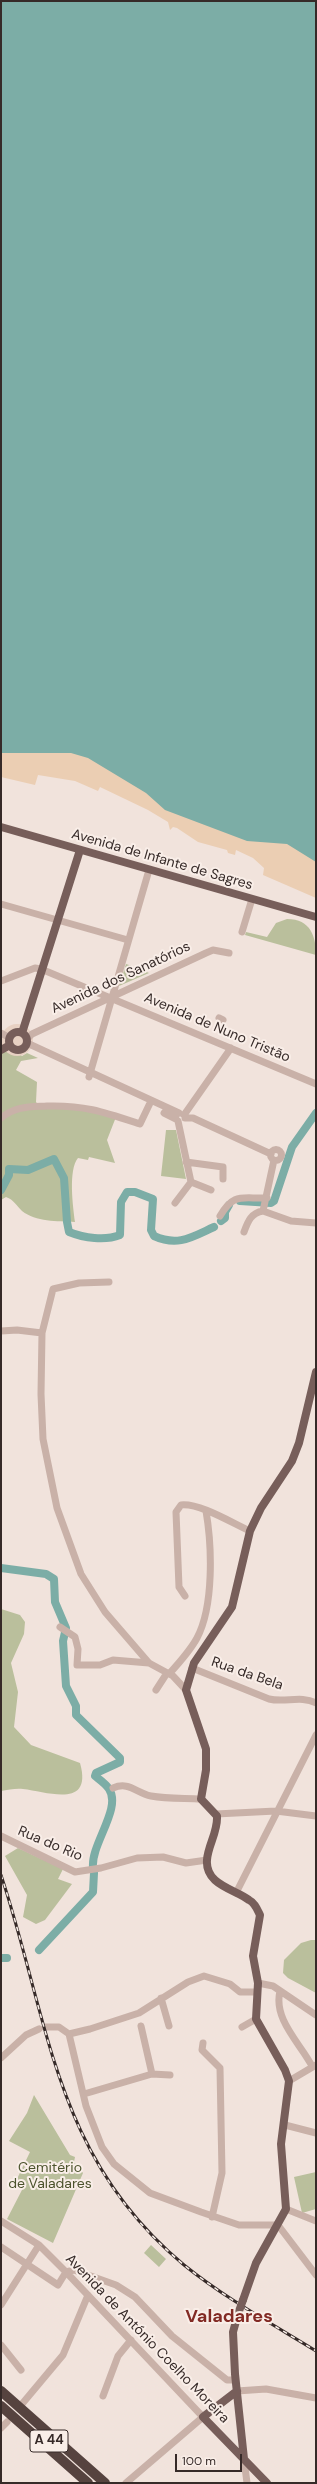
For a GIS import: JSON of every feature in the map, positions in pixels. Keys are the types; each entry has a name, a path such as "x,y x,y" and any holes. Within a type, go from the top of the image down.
{"highway":[{"path":"1,2391 105,2483"},
{"name":"A 44","path":"1,2399 97,2483"},
{"name":"A 44","path":"1,2406 88,2483"},
{"path":"4,2418 80,2483"}],"main road":[{"name":"Avenida de Infante de Sagres","path":"1,827 149,870 251,902 316,917"},
{"path":"25,1040 41,969 80,850"},
{"name":"Avenida dos Sanatórios","path":"1,1050 10,1042 13,1033 25,1040 17,1050 10,1042"},
{"path":"244,2459 233,2332 256,2263 286,2209 281,2144 285,2125 289,2081 285,2070 256,2019 258,1983 253,1956 260,1914 249,1899 236,1893 214,1878 207,1860 215,1836 216,1814 201,1799 206,1770 206,1749 186,1690 192,1668 232,1607 250,1531 261,1508 292,1461 299,1443 316,1375"},
{"path":"203,2417 237,2391"},
{"name":"Avenida de António Coelho Moreira","path":"203,2417 267,2483"}],"street":[{"path":"90,1075 149,870"},
{"path":"242,932 251,902"},
{"path":"1,904 128,940"},
{"name":"Avenida dos Sanatórios","path":"25,1040 32,1034 213,950 229,953"},
{"path":"1,981 35,968 41,969"},
{"name":"Avenida de Nuno Tristão","path":"41,969 316,1084"},
{"path":"1,1033 10,1042"},
{"path":"25,1040 90,1075 180,1117 193,1118 273,1157 265,1204 250,1217 244,1232"},
{"path":"191,1182 186,1162 180,1117 231,1048"},
{"path":"1,1118 9,1111 27,1106 80,1105 140,1124 150,1103"},
{"path":"186,1162 223,1167 223,1179"},
{"path":"191,1182 211,1190"},
{"path":"175,1203 191,1182"},
{"path":"220,1216 228,1203 234,1199 265,1204 291,1221 316,1223"},
{"path":"109,1282 79,1283 53,1289 42,1333 41,1394 43,1439 58,1508 81,1574 105,1612 149,1663 168,1673 186,1690"},
{"path":"1,1331 17,1330 42,1333"},
{"path":"184,1596 179,1587 176,1512 181,1505 188,1505 206,1511 250,1531"},
{"path":"156,1690 198,1636 204,1615 209,1585 209,1530 206,1511"},
{"path":"64,1629 75,1637 78,1649 77,1666 100,1665 113,1660 149,1663"},
{"name":"Rua da Bela","path":"192,1668 269,1699 280,1701 305,1699 316,1703"},
{"path":"236,1893 276,1811 316,1735"},
{"path":"113,1788 126,1785 150,1796 201,1799"},
{"path":"216,1814 276,1811 316,1816"},
{"name":"Rua do Rio","path":"1,1836 75,1872 94,1870 137,1858 162,1857 186,1863 207,1860"},
{"path":"2,2056 26,2035 42,2028 58,2027 70,2034 90,2029 139,2012 188,1982 204,1976 230,1984 240,1992 257,1992"},
{"path":"258,1983 273,1986 316,2015"},
{"path":"280,1991 277,2000 282,2020 314,2065 289,2081"},
{"path":"161,1998 169,2026"},
{"path":"242,2026 256,2019"},
{"path":"141,2026 152,2074"},
{"path":"70,2034 84,2094 102,2147 114,2164 150,2193 212,2216 246,2226 278,2225 316,2275"},
{"path":"203,2043 202,2050 220,2068 222,2173 212,2216"},
{"path":"84,2094 152,2074 170,2075"},
{"path":"285,2125 316,2133"},
{"path":"286,2209 316,2220"},
{"name":"Avenida de António Coelho Moreira","path":"1,2221 39,2245 203,2417"},
{"path":"1,2305 39,2245"},
{"path":"1,2247 58,2285 66,2272 74,2270 116,2285 135,2296 178,2340 228,2380 236,2380"},
{"path":"22,2404 63,2355 88,2295"},
{"path":"103,2396 118,2356 131,2340"},
{"path":"1,2345 21,2370"},
{"path":"237,2391 266,2389 316,2398"},
{"path":"127,2482 203,2417"},
{"path":"1,2428 4,2418"},
{"path":"244,2459 247,2483"}],"green space":[{"path":"287,919 302,922 307,926 315,942 316,955 245,935 246,932 267,937 276,923"},
{"path":"126,964 129,965 149,973 119,986"},
{"path":"1,1039 22,1056 27,1053 38,1058 21,1061 16,1070 37,1082 36,1102 39,1106 85,1109 116,1117 107,1140 115,1163 89,1157 88,1160 78,1158 75,1164 72,1189 75,1222 40,1219 28,1215 22,1211 9,1198 6,1197 1,1200"},
{"path":"166,1130 176,1130 186,1179 161,1176"},
{"path":"1,1609 20,1615 25,1622 24,1634 11,1663 18,1692 14,1727 31,1745 80,1763 82,1777 80,1787 74,1792 55,1794 20,1789 1,1791"},
{"path":"18,1848 63,1869 58,1879 72,1884 45,1920 36,1924 23,1917 27,1895 5,1856"},
{"path":"316,1940 316,1993 288,1978 283,1973 284,1960 301,1943"},
{"name":"Cemitério de Valadares","path":"34,2095 70,2155 75,2157 74,2162 83,2173 53,2243 7,2219 23,2188 15,2183 30,2152 9,2141 27,2113"},
{"path":"316,2172 316,2209 302,2213 294,2177"},
{"path":"151,2245 166,2259 159,2267 144,2253"}],"sand":[{"path":"73,745 316,841 316,898 263,875 264,868 253,858 236,850 235,855 228,853 227,850 198,842 177,828 173,827 170,830 168,822 148,810 100,787 98,791 75,781 38,775 35,785 1,777 1,749"}],"shaded area":[{"path":"14,1024 20,1024 30,1031 33,1040 32,1046 26,1053 20,1056 14,1056 4,1049 1,1043 1,1037 8,1027"}],"water":[{"path":"1,1 316,1 316,862 287,844 247,841 165,810 146,793 88,758 71,753 1,753"}],"waterway":[{"path":"240,1201 271,1203 274,1201 292,1147 316,1113"},
{"path":"1,1190 9,1175 9,1169 28,1170 54,1159 64,1178 69,1232 94,1238 108,1238 120,1235 121,1202 127,1192 135,1192 153,1199 151,1230 154,1236 170,1241 178,1241 192,1237 214,1227"},
{"path":"221,1221 225,1218 225,1212 229,1205"},
{"path":"1,1568 46,1574 54,1579 55,1602 66,1628 63,1641 66,1686 76,1706 76,1715 120,1758 120,1762 96,1773 95,1776 108,1787 112,1797 112,1806 96,1848 93,1867"},
{"path":"39,1950 93,1892 94,1873"},
{"path":"1,1958 7,1958"}],"railway":[{"path":"1,1875 18,1930 46,2035 62,2085 82,2133 107,2179 141,2223 184,2265 232,2300 316,2351"}],"district":[{"name":"Valadares","path":"229,2317"}]}
